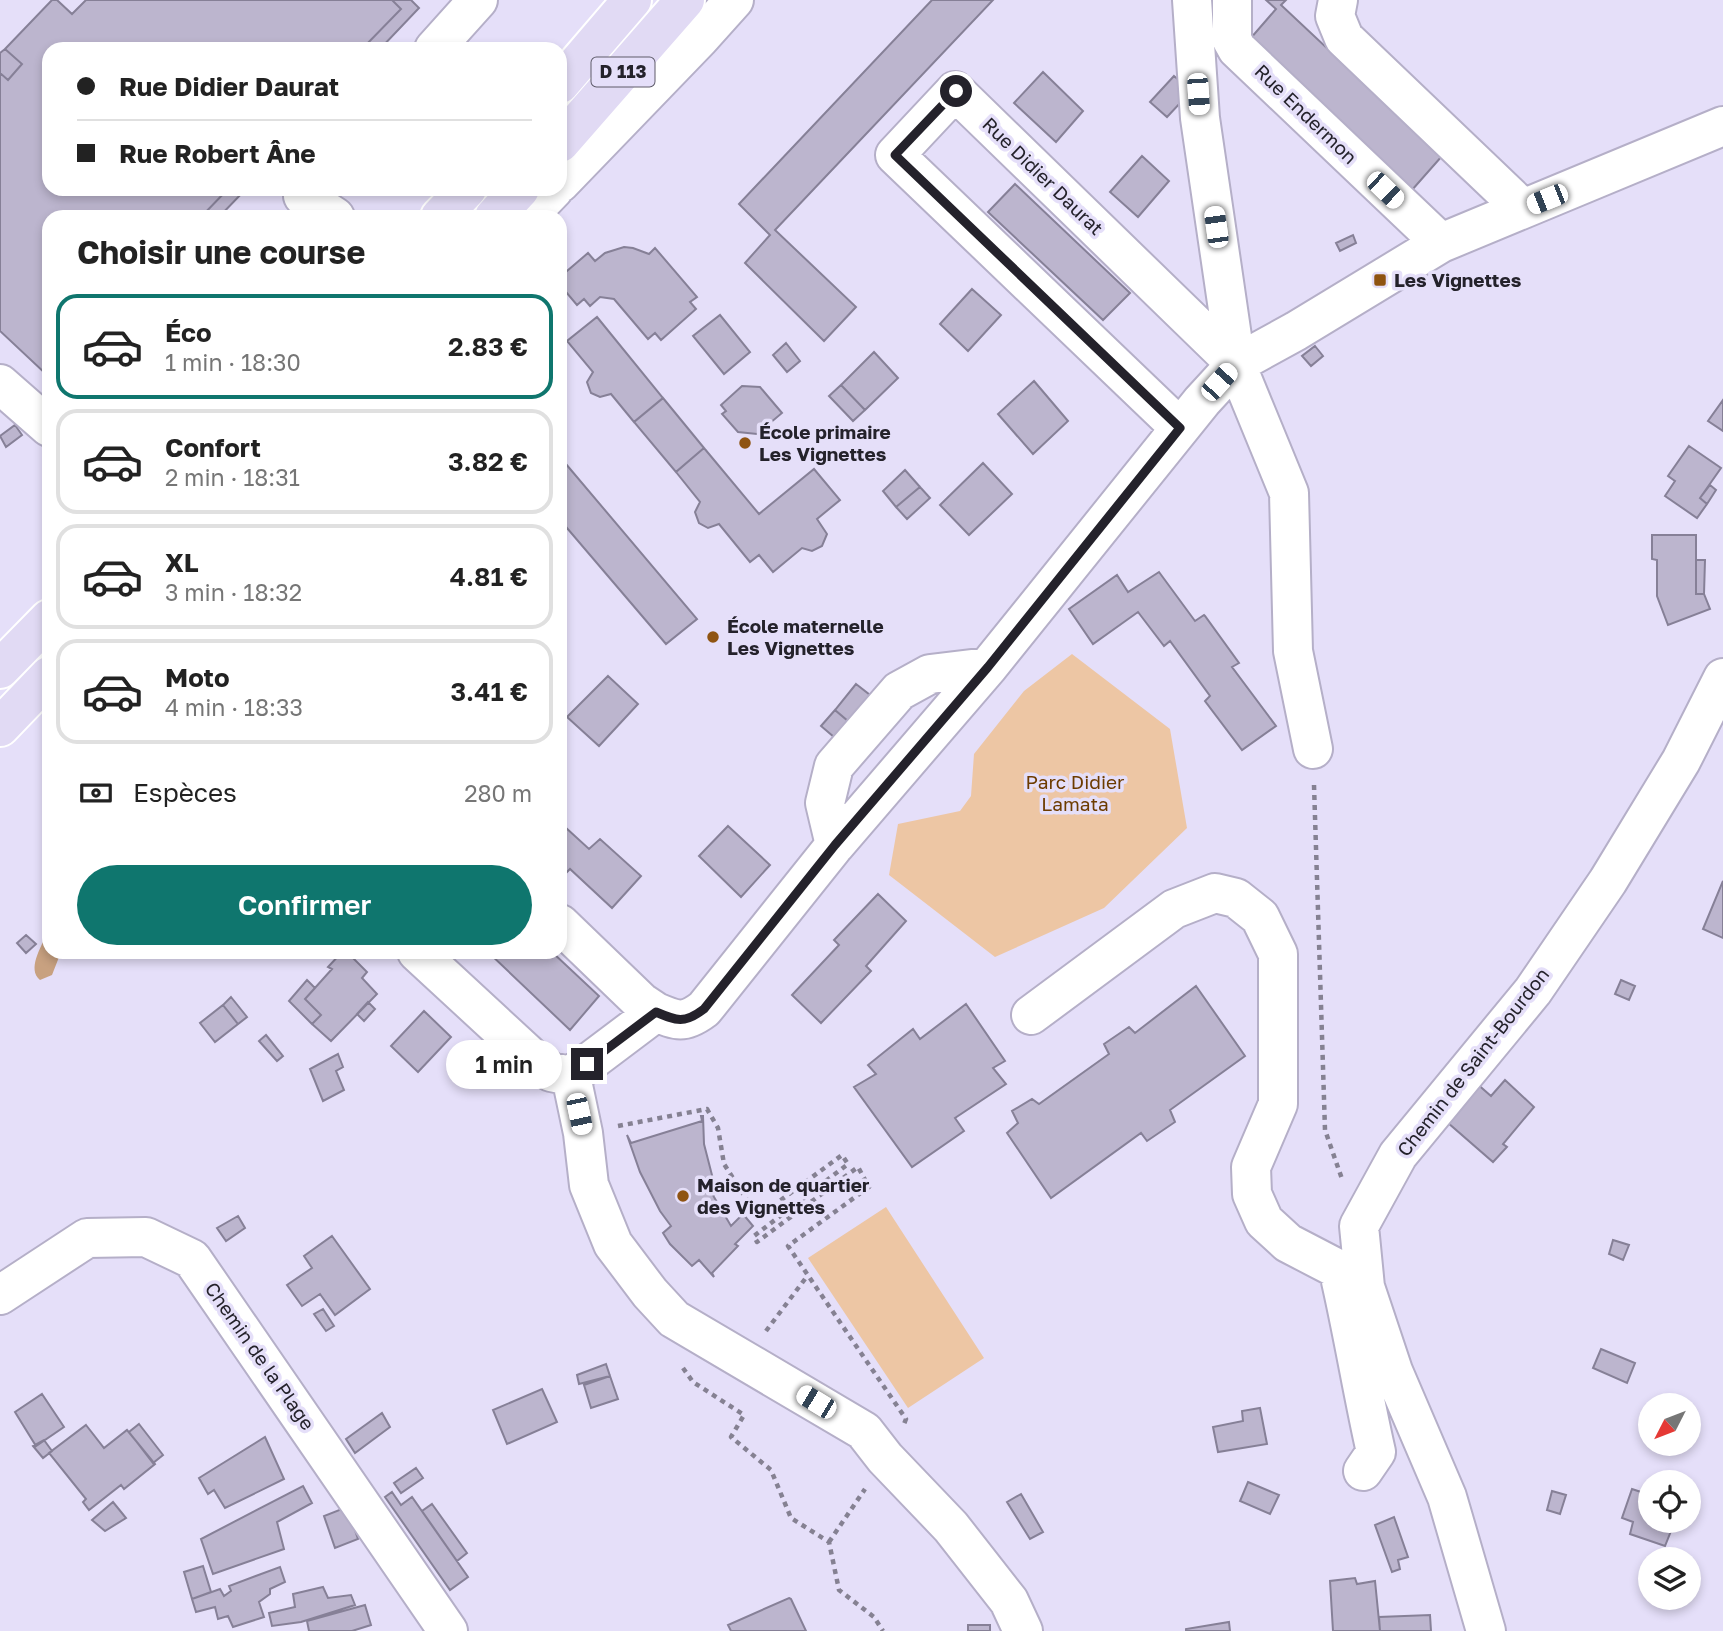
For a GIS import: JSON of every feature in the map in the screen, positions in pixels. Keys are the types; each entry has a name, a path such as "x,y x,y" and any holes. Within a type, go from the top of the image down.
{"main road":[{"name":"D 113","path":"567,76 632,0"},
{"name":"D 113","path":"567,135 685,0"},
{"path":"447,210 460,196"},
{"path":"500,210 514,196"},
{"path":"0,669 42,626"},
{"path":"0,727 42,683"}],"street":[{"path":"440,42 478,0"},
{"path":"567,176 734,0"},
{"path":"1192,0 1200,117 1236,364 1289,493 1293,650 1313,750"},
{"name":"Rue Endermon","path":"1232,0 1232,40 1237,49 1441,243"},
{"path":"1338,0 1335,16 1344,38 1523,209"},
{"name":"Rue Didier Daurat","path":"1180,428 895,155 956,91 1236,364"},
{"path":"567,931 641,1002 676,1021 692,1018 704,1009 835,845 988,667 1180,428 1236,364 1441,243 1723,126"},
{"path":"534,210 547,196"},
{"path":"299,201 319,210"},
{"path":"0,384 42,421"},
{"path":"835,845 825,803 834,766 899,691 930,674 988,667"},
{"name":"Chemin de Saint-Bourdon","path":"1338,1269 1398,1155 1533,991 1608,881 1681,761 1723,678"},
{"path":"0,748 42,707"},
{"path":"1031,1015 1174,909 1215,893 1236,898 1261,917 1278,954 1278,1104 1251,1167 1252,1195 1264,1221 1288,1243 1338,1269 1376,1452 1363,1471"},
{"path":"425,959 535,1061 551,1072 571,1076 656,1012"},
{"path":"571,1076 583,1133 589,1185 613,1244 650,1293 674,1319 864,1431 885,1458 951,1527 1009,1601 1023,1631"},
{"path":"1359,1226 1366,1287 1393,1371 1447,1497 1486,1631"},
{"name":"Chemin de la Plage","path":"0,1295 87,1238 146,1237 192,1259 448,1631"}],"path":[{"path":"1313,750 1325,1130 1359,1226"},
{"path":"583,1133 707,1108 718,1128 724,1164 758,1217 842,1155 848,1164 754,1236 757,1242 858,1167 869,1187 788,1246 906,1419 885,1458 829,1542 839,1590 874,1616 883,1631"},
{"path":"744,1359 808,1275"},
{"path":"677,1360 693,1382 744,1415 731,1437 771,1470 791,1518 829,1542"}],"green space":[{"name":"Parc Didier Lamata","path":"1072,654 1170,729 1187,828 1104,908 995,957 889,875 898,824 960,811 971,796 974,754 1024,691"},
{"path":"886,1207 984,1358 908,1408 808,1258"}],"shaded area":[{"path":"42,944 42,959 58,959 52,975 40,980 35,970"}],"building":[{"path":"52,0 57,0 72,14 86,0 392,0 401,9 369,42 42,42 42,196 221,196 208,210 42,210 42,370 0,331 0,73 8,80 22,64 5,49"},
{"path":"392,0 411,0 419,8 387,42 369,42 401,9"},
{"path":"932,0 993,0 775,230 856,307 824,341 745,263 770,235 739,204"},
{"path":"1266,0 1286,0 1281,5 1442,156 1412,190 1250,39 1276,9"},
{"path":"5,49 22,64 8,80 0,73 0,53"},
{"path":"1043,72 1083,111 1056,142 1014,103"},
{"path":"1174,76 1181,82 1183,100 1167,117 1150,102"},
{"path":"1142,156 1169,181 1138,217 1110,192"},
{"path":"1015,184 1130,293 1103,320 988,212"},
{"path":"221,196 239,196 226,210 208,210"},
{"path":"1353,235 1356,243 1340,251 1336,243"},
{"path":"624,247 649,254 655,248 697,297 690,302 696,309 661,340 655,333 648,339 614,299 600,297 590,306 584,299 577,305 567,293 567,271 588,253 595,261 605,253"},
{"path":"972,289 1001,315 968,351 940,324"},
{"path":"720,315 750,352 724,374 693,336"},
{"path":"597,317 663,398 634,422 611,394 600,397 591,393 587,382 593,372 567,341"},
{"path":"786,343 800,361 787,372 773,355"},
{"path":"1315,346 1323,356 1311,366 1302,356"},
{"path":"874,352 898,378 865,410 841,385"},
{"path":"1034,381 1068,421 1033,454 998,414"},
{"path":"841,385 865,410 853,421 829,396"},
{"path":"742,386 760,387 782,413 757,434 738,432 722,414 726,411 721,405"},
{"path":"663,398 704,448 676,472 634,422"},
{"path":"1723,400 1723,431 1708,421"},
{"path":"15,425 22,435 6,447 0,436"},
{"path":"1689,446 1721,468 1700,498 1707,504 1697,518 1665,496 1675,481 1668,476"},
{"path":"704,448 759,514 814,469 840,500 817,519 827,534 822,546 812,551 802,548 773,572 759,555 750,562 719,524 708,528 699,523 695,512 700,502 676,472"},
{"path":"983,463 1012,494 969,535 940,505"},
{"path":"567,465 697,619 666,644 567,528"},
{"path":"905,470 920,487 896,507 883,491"},
{"path":"1710,485 1716,490 1707,504 1700,498"},
{"path":"920,487 930,498 907,519 896,507"},
{"path":"1652,535 1696,535 1696,594 1704,594 1710,609 1668,625 1657,596 1657,560 1652,559"},
{"path":"1696,560 1705,560 1704,594 1696,594"},
{"path":"1159,572 1195,621 1205,616 1239,663 1232,667 1276,726 1242,750 1205,701 1210,696 1170,641 1164,646 1138,612 1093,644 1069,609 1117,575 1128,592"},
{"path":"608,676 638,704 599,746 567,717"},
{"path":"856,684 870,695 848,721 835,710"},
{"path":"835,710 848,721 834,737 821,726"},
{"path":"728,826 770,865 741,897 699,856"},
{"path":"567,829 589,849 600,839 641,876 612,908 570,869 567,872"},
{"path":"1723,881 1723,938 1703,929"},
{"path":"878,894 906,921 866,966 871,971 821,1023 792,995 839,945 834,940"},
{"path":"26,935 36,944 26,953 17,943"},
{"path":"335,959 354,959 367,972 362,978 377,994 331,1041 312,1024 321,1015 305,999 332,969 328,967"},
{"path":"495,959 559,959 599,996 570,1030"},
{"path":"307,980 315,988 305,999 321,1015 312,1024 289,1001"},
{"path":"1621,980 1635,986 1629,1000 1615,994"},
{"path":"1196,986 1245,1056 1170,1110 1175,1122 1147,1141 1141,1133 1051,1198 1007,1133 1018,1123 1012,1111 1032,1099 1039,1104 1109,1054 1104,1044 1129,1027 1135,1033"},
{"path":"231,997 247,1017 238,1024 223,1005"},
{"path":"368,1002 375,1009 364,1021 357,1014"},
{"path":"966,1004 1005,1061 993,1068 1006,1084 955,1118 964,1131 912,1167 854,1087 876,1074 868,1065 913,1029 920,1039"},
{"path":"223,1005 238,1024 215,1042 200,1023"},
{"path":"424,1011 451,1037 418,1072 391,1046"},
{"path":"266,1035 283,1056 277,1061 259,1041"},
{"path":"338,1054 343,1067 336,1071 344,1090 323,1101 310,1069"},
{"path":"1505,1080 1534,1107 1503,1144 1507,1147 1493,1162 1447,1122 1475,1082 1491,1096"},
{"name":"Maison de quartier des Vignettes","path":"703,1116 704,1144 713,1179 707,1181 714,1197 731,1226 743,1214 753,1226 712,1273 714,1277 699,1260 692,1266 663,1233 671,1226 640,1172 627,1135 631,1143 702,1121"},
{"path":"238,1216 245,1228 226,1241 217,1228"},
{"path":"332,1236 370,1289 335,1315 320,1294 302,1306 287,1285 312,1268 304,1256"},
{"path":"1613,1240 1629,1245 1623,1260 1609,1254"},
{"path":"323,1309 334,1326 326,1331 314,1314"},
{"path":"1601,1349 1635,1363 1627,1383 1593,1368"},
{"path":"606,1364 610,1376 579,1384 577,1375"},
{"path":"610,1376 618,1399 591,1408 584,1385"},
{"path":"542,1389 557,1422 507,1444 493,1410"},
{"path":"42,1394 64,1427 36,1446 15,1412"},
{"path":"1260,1408 1267,1444 1218,1452 1213,1427 1243,1421 1242,1411"},
{"path":"382,1413 390,1427 355,1453 346,1439"},
{"path":"139,1424 163,1455 153,1463 129,1432"},
{"path":"86,1425 104,1448 127,1430 155,1464 124,1489 121,1485 89,1510 83,1502 86,1499 49,1453"},
{"path":"265,1437 284,1479 225,1508 214,1490 208,1494 199,1478"},
{"path":"44,1440 52,1451 43,1458 33,1446"},
{"path":"416,1468 423,1478 401,1493 394,1483"},
{"path":"1248,1482 1279,1495 1270,1514 1240,1501"},
{"path":"303,1486 312,1503 277,1522 284,1549 213,1574 201,1539"},
{"path":"1632,1489 1638,1491 1638,1533 1670,1533 1665,1546 1630,1534 1633,1522 1622,1518"},
{"path":"1552,1491 1566,1495 1560,1514 1547,1510"},
{"path":"392,1492 401,1505 412,1497 468,1577 450,1590 385,1497"},
{"path":"1021,1494 1043,1532 1030,1539 1007,1502"},
{"path":"113,1502 126,1518 105,1531 92,1520"},
{"path":"432,1504 467,1553 457,1561 422,1511"},
{"path":"347,1507 358,1539 335,1548 324,1516"},
{"path":"1394,1517 1408,1557 1398,1560 1400,1569 1392,1572 1375,1525"},
{"path":"203,1566 211,1592 192,1599 184,1572"},
{"path":"280,1567 285,1582 270,1589 270,1594 259,1602 264,1617 233,1627 228,1616 218,1619 215,1607 196,1612 192,1599 220,1589 224,1596 231,1591 229,1586"},
{"path":"1355,1578 1357,1584 1375,1581 1380,1631 1333,1631 1330,1581"},
{"path":"323,1587 328,1598 351,1595 355,1605 301,1622 272,1626 269,1613 295,1607 293,1594"},
{"path":"789,1598 806,1631 731,1631 728,1625"},
{"path":"365,1605 371,1625 352,1631 309,1631 307,1621"},
{"path":"1430,1615 1431,1631 1380,1631 1379,1617"},
{"path":"1229,1622 1230,1631 1186,1631 1186,1629"},
{"path":"968,1625 990,1625 990,1631 968,1631"}],"place":[{"name":"Les Vignettes","path":"1380,280"},
{"name":"École primaire Les Vignettes","path":"745,443"},
{"name":"École maternelle Les Vignettes","path":"713,637"},
{"name":"Maison de quartier des Vignettes","path":"683,1196"}],"route":[{"path":"587,1064 656,1012 676,1021 692,1018 704,1009 835,845 988,667 1180,428 895,155 956,91"}]}
